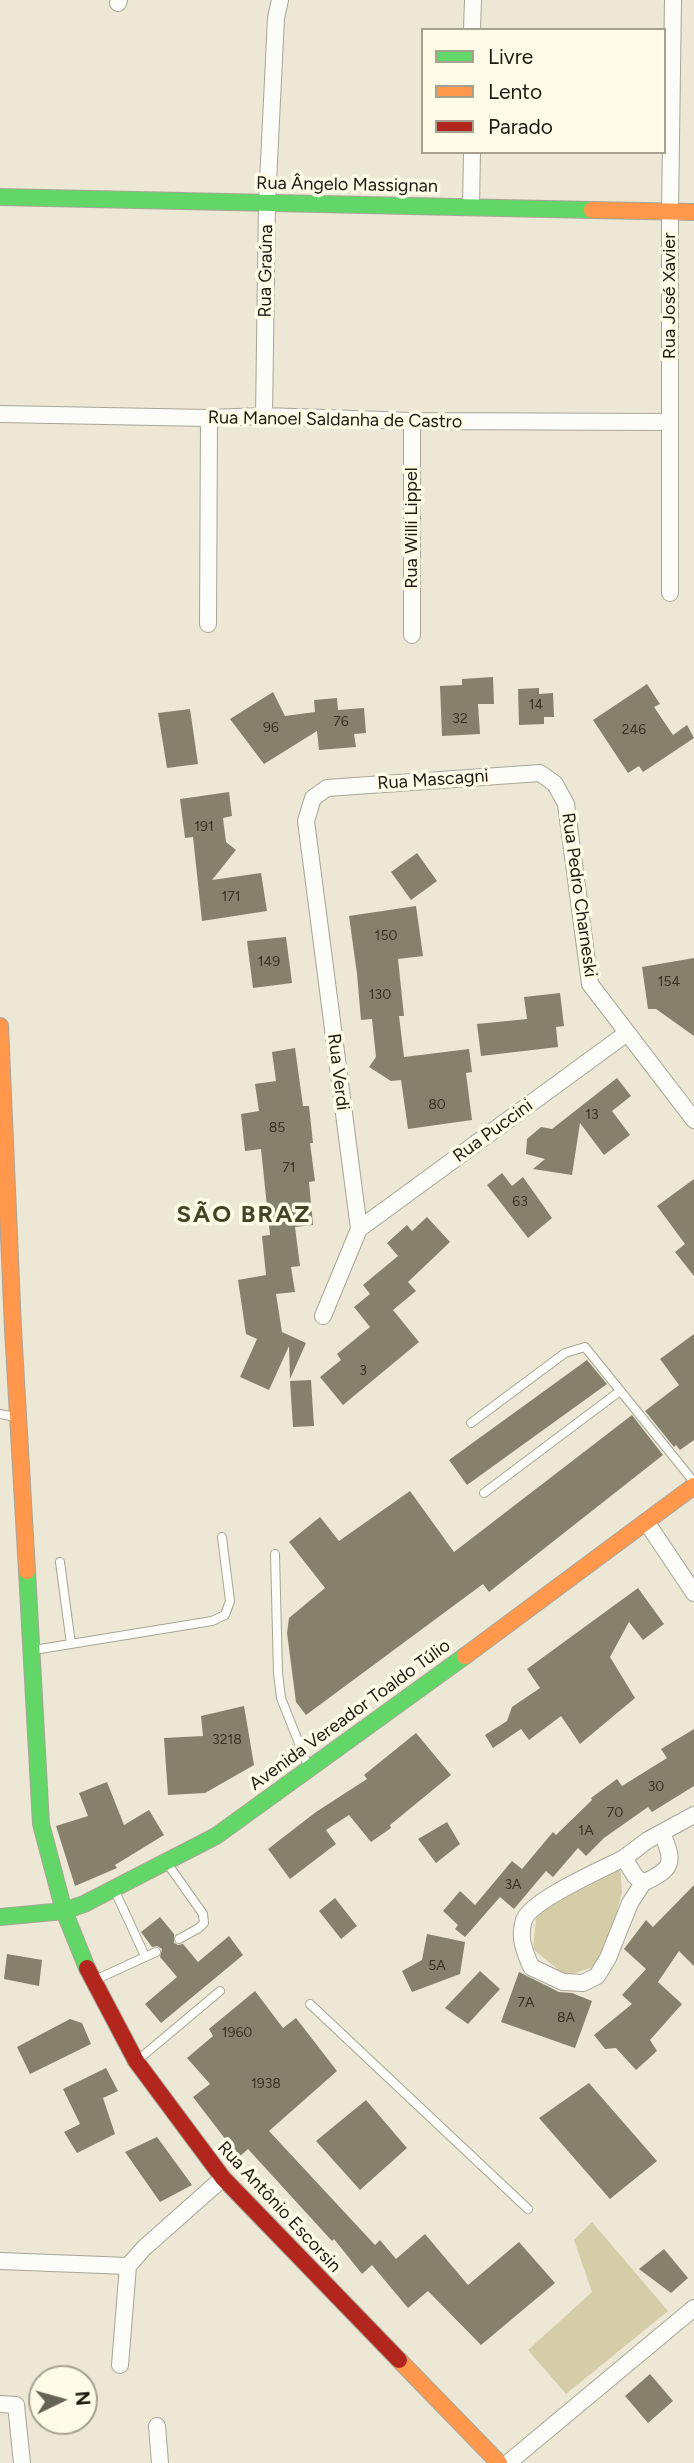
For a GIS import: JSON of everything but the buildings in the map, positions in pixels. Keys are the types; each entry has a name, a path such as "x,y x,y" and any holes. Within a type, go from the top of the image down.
{"street":[{"name":"Rua Graúna","path":"264,416 267,203 276,18 280,0"},
{"path":"472,0 472,28"},
{"name":"Rua José Xavier","path":"670,593 673,0"},
{"path":"471,154 471,207"},
{"name":"Rua Ângelo Massignan","path":"0,197 694,212"},
{"name":"Rua Manoel Saldanha de Castro","path":"0,414 670,422"},
{"path":"208,624 209,418"},
{"name":"Rua Willi Lippel","path":"412,421 412,635"},
{"name":"Rua Mascagni","path":"306,821 313,799 327,788 540,772 555,784 566,804"},
{"name":"Rua Pedro Charneski","path":"566,804 590,984 694,1120"},
{"name":"Rua Verdi","path":"306,821 359,1229 323,1316"},
{"name":"Rua Antônio Escorsin","path":"0,1026 4,1212 41,1825 64,1911 92,1981 136,2061 223,2178 499,2463"},
{"name":"Rua Puccini","path":"359,1229 627,1032"},
{"name":"Avenida Vereador Toaldo Túlio","path":"0,1917 64,1911 84,1904 216,1836 647,1523 694,1484"},
{"path":"647,1523 694,1593"},
{"path":"662,1833 670,1851 670,1862 665,1872 643,1883 630,1903 608,1958 597,1976 583,1983 563,1982 531,1967 522,1945 524,1919 538,1903 624,1858 648,1840 694,1815"},
{"path":"624,1858 635,1876 643,1883"},
{"path":"120,2365 128,2266 144,2248 223,2178"},
{"path":"0,2261 128,2266"},
{"path":"508,2463 694,2308"},
{"path":"8,2405 23,2463"},
{"path":"157,2426 160,2463"}],"lane":[{"path":"471,1423 565,1353 585,1347 694,1484"},
{"path":"484,1493 620,1391"},
{"path":"0,1414 18,1418"},
{"path":"31,1651 212,1620 225,1615 230,1601 222,1537"},
{"path":"275,1554 279,1685 289,1721 309,1769"},
{"path":"60,1562 71,1644"},
{"path":"166,1862 203,1914 204,1923 179,1939"},
{"path":"114,1889 145,1956"},
{"path":"92,1981 156,1952"},
{"path":"136,2061 220,1991"},
{"path":"310,2004 528,2209"}],"shaded area":[{"path":"620,1864 622,1893 602,1964 566,1976 533,1949 537,1908"},
{"path":"592,2222 668,2311 566,2394 528,2350 592,2292 574,2240"}],"traffic: fast":[{"path":"0,197 592,210"},
{"path":"27,1571 41,1824 64,1911 87,1968"},
{"path":"0,1917 64,1911 84,1904 216,1836 465,1656"}],"traffic: slow":[{"path":"592,210 694,212"},
{"path":"0,1026 27,1571"},
{"path":"465,1656 694,1486"},
{"path":"399,2360 499,2463"}],"traffic: jam":[{"path":"87,1968 136,2061 223,2178 399,2360"}],"district":[{"name":"SÃO BRAZ","path":"244,1215"}]}
